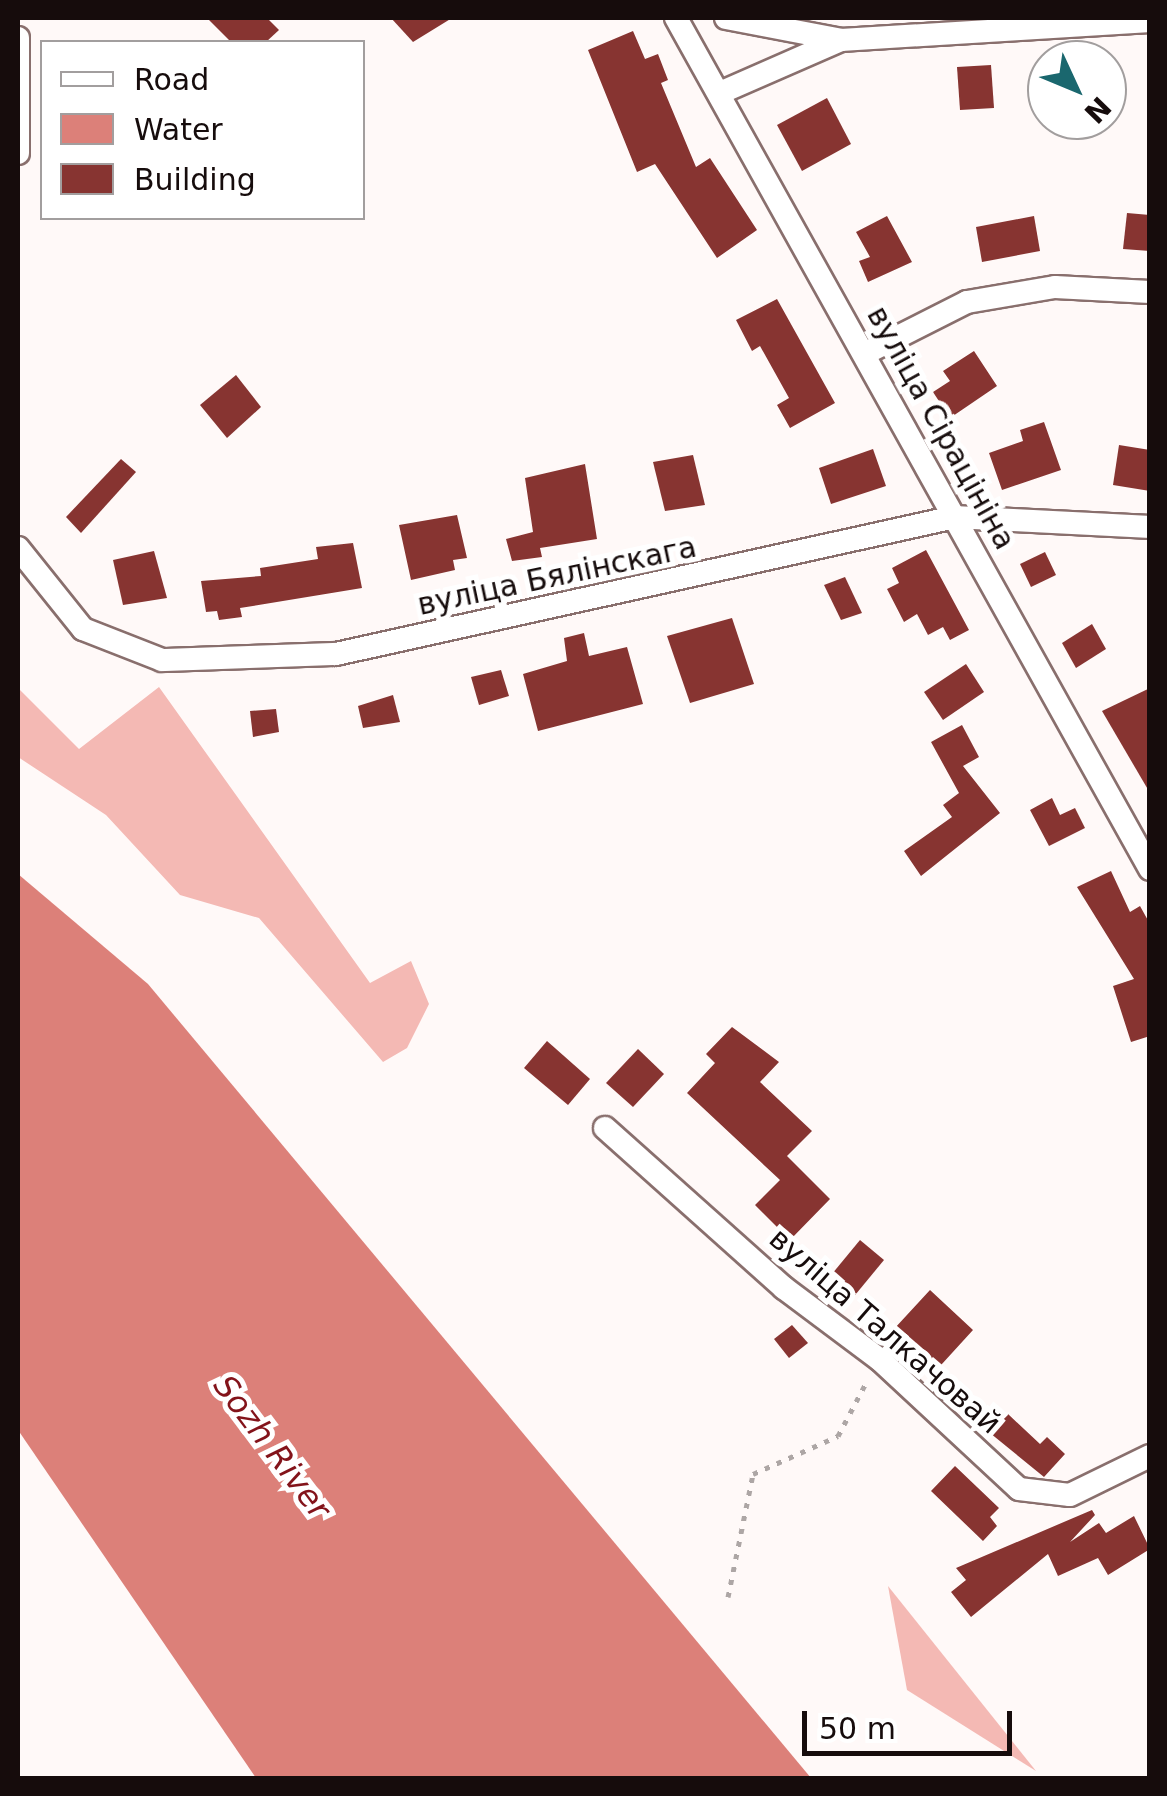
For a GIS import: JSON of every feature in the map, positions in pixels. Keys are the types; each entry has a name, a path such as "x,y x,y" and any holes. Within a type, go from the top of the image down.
{"street":[{"name":"вуліца Сірацініна","path":"676,18 722,92 1150,869"},
{"path":"726,18 841,40 1150,21"},
{"path":"18,38 18,152"},
{"path":"722,92 841,40"},
{"path":"866,353 967,302 1055,286 1150,292"},
{"name":"вуліца Бялінскага","path":"18,548 83,629 162,660 336,654 955,517 1150,527"},
{"name":"вуліца Талкачовай","path":"605,1128 784,1288 879,1358 1018,1489 1070,1495 1150,1456"}],"path":[{"path":"728,1598 753,1474 838,1436 879,1358"}],"shaded area":[{"path":"159,687 370,983 411,961 429,1004 407,1048 383,1062 259,918 180,895 106,815 18,757 18,688 79,749"},
{"path":"888,1586 1036,1771 907,1690"}],"water":[{"name":"Sozh River","path":"18,874 148,984 811,1778 256,1778 18,1430"}],"building":[{"path":"207,18 267,18 279,30 268,40 229,40"},
{"path":"391,18 452,18 413,42"},
{"path":"633,31 645,59 658,54 668,80 661,83 696,167 710,158 757,230 717,258 655,164 637,172 588,50"},
{"path":"991,65 994,108 960,110 957,67"},
{"path":"827,98 851,144 802,171 777,125"},
{"path":"1127,213 1150,215 1150,251 1123,249"},
{"path":"887,216 912,262 868,282 859,261 870,257 856,232"},
{"path":"1034,216 1040,251 982,262 976,227"},
{"path":"777,299 835,403 790,428 777,405 789,398 760,346 752,351 736,320"},
{"path":"974,351 997,386 950,418 933,392 950,381 943,371"},
{"path":"236,375 261,407 227,438 200,405"},
{"path":"1044,422 1061,470 1002,490 989,453 1023,441 1020,430"},
{"path":"1119,445 1150,450 1150,491 1113,485"},
{"path":"873,449 886,486 831,504 819,468"},
{"path":"693,455 705,505 665,511 653,462"},
{"path":"121,459 136,472 81,533 66,517"},
{"path":"585,464 597,539 540,548 542,557 512,561 506,539 533,532 525,478"},
{"path":"457,515 467,558 453,560 455,570 411,580 399,525"},
{"path":"353,543 362,588 240,608 242,617 219,620 217,611 206,612 201,581 261,576 260,568 318,559 316,547"},
{"path":"926,550 969,630 950,640 943,627 928,635 917,614 904,622 887,589 899,583 892,568"},
{"path":"154,551 167,598 123,605 113,560"},
{"path":"1045,552 1056,575 1031,587 1020,564"},
{"path":"845,577 862,613 841,620 824,585"},
{"path":"732,618 754,684 690,703 667,636"},
{"path":"1092,624 1106,649 1076,668 1062,643"},
{"path":"584,633 589,656 627,647 643,704 538,731 523,674 567,661 564,638"},
{"path":"966,664 984,692 943,720 924,692"},
{"path":"501,670 509,696 479,705 471,677"},
{"path":"1150,688 1150,793 1102,711"},
{"path":"393,695 400,722 363,728 358,706"},
{"path":"276,709 279,732 253,737 250,711"},
{"path":"962,725 979,757 963,766 1000,813 921,876 904,851 952,817 943,805 959,793 931,742"},
{"path":"1052,798 1060,815 1075,808 1085,828 1049,846 1030,810"},
{"path":"1111,871 1130,912 1140,906 1150,924 1150,1036 1131,1042 1113,986 1134,979 1077,887"},
{"path":"732,1027 779,1062 760,1082 812,1131 787,1156 830,1199 790,1240 755,1205 780,1180 687,1093 715,1063 706,1054"},
{"path":"547,1041 590,1079 568,1105 524,1068"},
{"path":"638,1049 664,1074 633,1107 606,1083"},
{"path":"860,1240 884,1260 851,1300 827,1280"},
{"path":"930,1290 973,1330 931,1376 914,1360 921,1353 894,1329"},
{"path":"792,1325 808,1343 789,1358 774,1339"},
{"path":"1008,1414 1040,1444 1047,1437 1065,1454 1044,1477 990,1433"},
{"path":"955,1466 999,1508 990,1517 997,1526 983,1541 931,1491"},
{"path":"1092,1510 1095,1515 1070,1542 1099,1523 1106,1533 1134,1516 1150,1549 1108,1575 1098,1558 1058,1576 1048,1554 971,1617 951,1592 966,1580 956,1568"}]}
